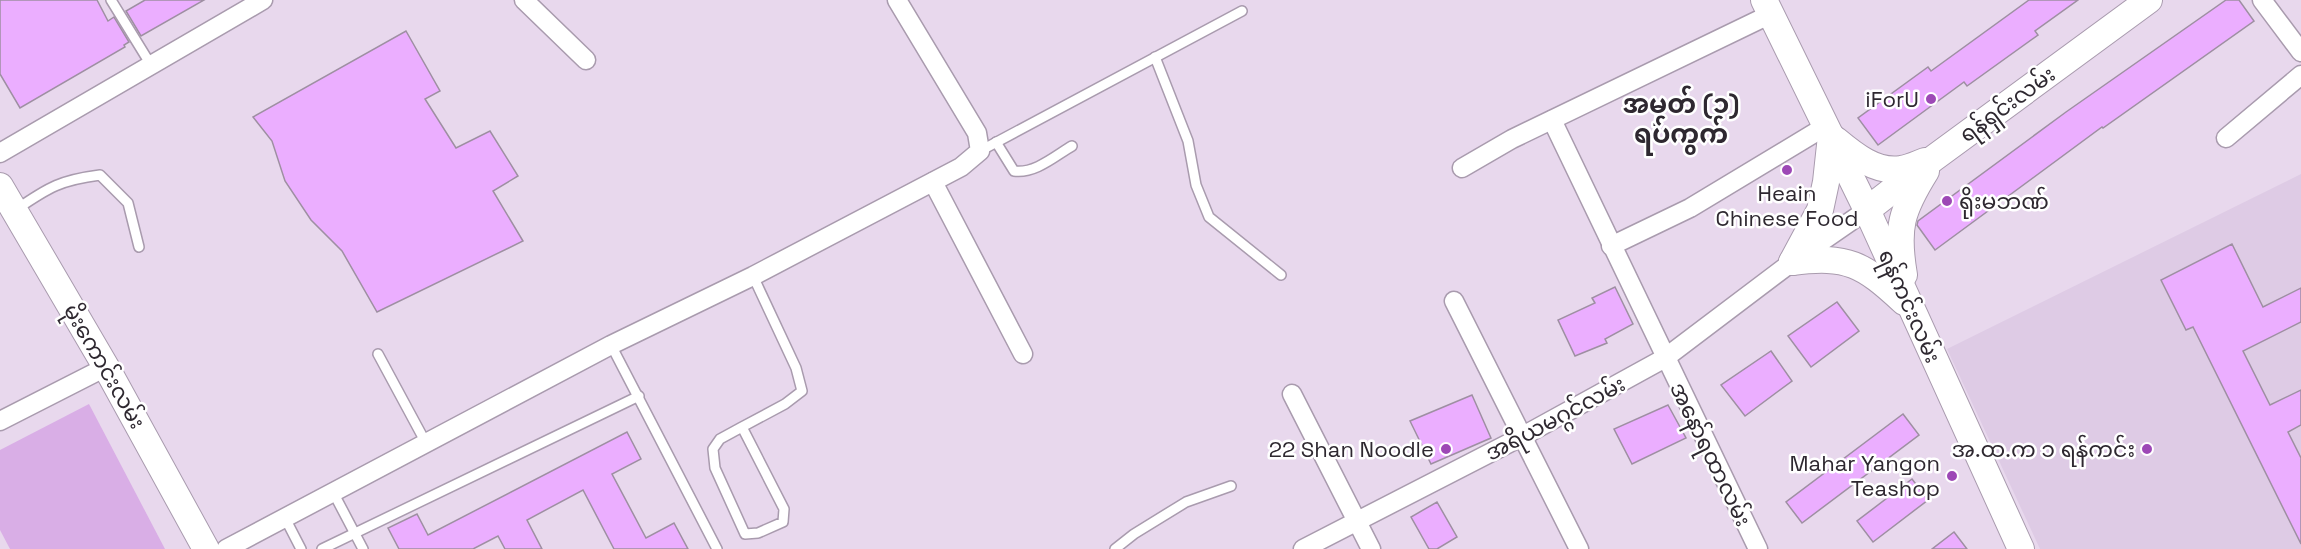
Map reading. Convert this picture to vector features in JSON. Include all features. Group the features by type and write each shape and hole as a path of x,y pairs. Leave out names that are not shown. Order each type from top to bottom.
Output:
{"main road":[{"name":"ရန်ရှင်းလမ်း","path":"1867,210 2149,0"},
{"name":"ရန်ကင်းလမ်း","path":"1767,7 1867,210 2021,549"},
{"path":"1829,131 1863,160 1880,168 1900,169 1934,158"},
{"path":"1792,262 1820,210 1826,182 1829,131"},
{"path":"1910,309 1900,245 1902,217 1913,191 1934,158"},
{"name":"မိုးကောင်းလမ်း","path":"5,199 106,366 206,549"},
{"path":"1792,262 1830,259 1849,262 1887,287 1910,309"}],"street":[{"path":"0,153 263,0"},
{"path":"524,0 586,60"},
{"path":"226,549 611,345 753,276 961,167 980,151 976,133 897,0"},
{"path":"2262,0 2301,52"},
{"path":"1462,168 1767,7"},
{"path":"2226,138 2301,75"},
{"name":"အနော်ရထာလမ်း","path":"1552,120 1758,549"},
{"path":"1611,246 1690,208 1829,131"},
{"path":"933,182 1023,354"},
{"name":"အရိယမဂ္ဂင်လမ်း","path":"1303,549 1665,358 1792,262 1867,210"},
{"path":"1454,301 1579,549"},
{"path":"0,421 106,366"},
{"path":"1292,394 1371,549"}],"lane":[{"path":"111,0 151,65"},
{"path":"980,151 1242,11"},
{"path":"1155,57 1188,141 1196,185 1209,217 1281,276"},
{"path":"996,142 1014,171 1021,172 1036,168 1072,146"},
{"path":"5,199 75,178 100,175 128,203 139,247"},
{"path":"742,427 784,509 783,522 758,533 746,534 715,468 713,449 720,439 742,427 785,404 802,391 796,368 753,276"},
{"path":"611,345 717,549"},
{"path":"378,354 426,443"},
{"path":"322,549 639,396"},
{"path":"1115,549 1134,534 1186,502 1231,486"},
{"path":"333,492 363,549"},
{"path":"285,518 302,549"}],"shaded area":[{"name":"အ.ထ.က ၁ ရန်ကင်း","path":"2301,174 2301,549 2040,549 1947,349"},
{"path":"89,404 165,549 10,549 0,530 0,450"}],"building":[{"path":"0,0 97,0 108,21 114,17 129,42 124,45 125,47 20,108 0,74"},
{"path":"145,0 204,0 141,36 126,11"},
{"path":"2029,0 2078,0 2035,31 2038,35 1967,86 1964,82 1878,145 1858,118 1928,67 1931,71"},
{"path":"2226,0 2239,0 2254,21 2102,127 1935,250 1917,225 1918,221 2066,112"},
{"path":"406,31 440,91 425,99 456,148 490,131 518,176 493,191 523,241 377,312 342,251 311,220 285,181 272,141 253,117"},
{"path":"2232,244 2263,307 2301,288 2301,322 2243,351 2270,405 2301,390 2301,425 2288,432 2301,458 2301,544 2193,327 2186,330 2161,280"},
{"path":"1615,287 1633,324 1605,339 1607,343 1575,356 1558,320 1595,303 1592,298"},
{"path":"1837,302 1859,331 1811,367 1788,336"},
{"path":"1771,351 1792,381 1745,416 1721,385"},
{"path":"1472,395 1491,438 1431,464 1410,421"},
{"path":"1668,405 1686,438 1632,464 1614,429"},
{"path":"1903,414 1919,435 1802,523 1786,502"},
{"path":"627,432 641,459 612,474 646,538 674,523 688,549 614,549 583,490 527,520 542,549 505,549 498,536 473,549 399,549 388,528 417,514 428,535"},
{"path":"1912,479 1928,500 1873,542 1857,521"},
{"path":"1437,502 1457,537 1437,549 1429,549 1411,517"},
{"path":"1954,532 1967,549 1932,549"}],"place":[{"name":"iForU","path":"1931,99"},
{"name":"Heain Chinese Food","path":"1787,170"},
{"name":"ရိုးမဘဏ်","path":"1947,201"},
{"name":"22 Shan Noodle","path":"1446,449"},
{"name":"အ.ထ.က ၁ ရန်ကင်း","path":"2147,449"},
{"name":"Mahar Yangon Teashop","path":"1952,476"}],"district":[{"name":"အမှတ် (၁) ရပ်ကွက်","path":"1681,119"}]}
